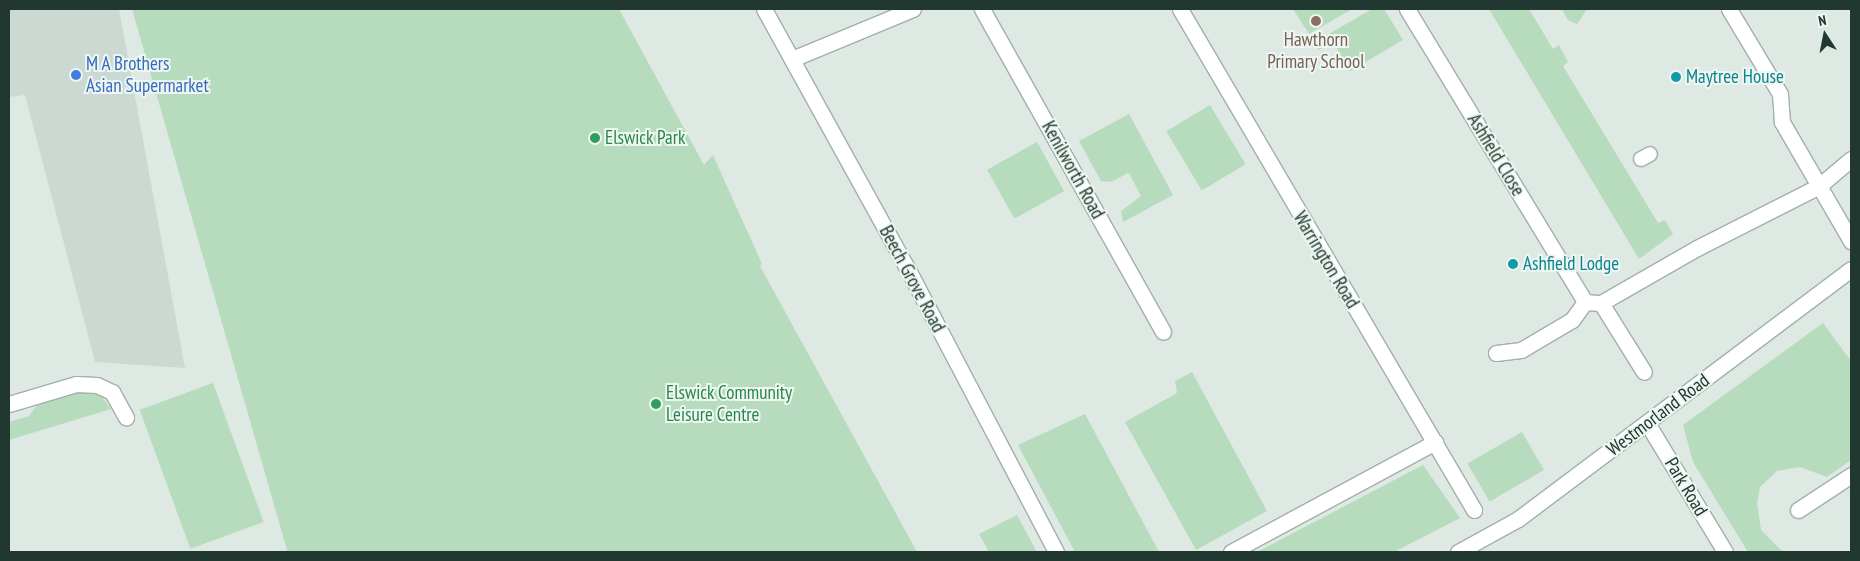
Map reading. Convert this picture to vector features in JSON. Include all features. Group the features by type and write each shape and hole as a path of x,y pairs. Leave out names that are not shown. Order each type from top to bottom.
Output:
{"street":[{"name":"Beech Grove Road","path":"764,9 906,266 1056,552"},
{"path":"792,59 913,9"},
{"name":"Kenilworth Road","path":"982,9 1163,332"},
{"name":"Warrington Road","path":"1180,9 1474,510"},
{"name":"Ashfield Close","path":"1407,9 1593,302 1644,372"},
{"path":"1729,9 1780,94 1782,122 1851,241"},
{"path":"1496,353 1521,350 1572,320 1593,302 1819,186 1851,158"},
{"name":"Westmorland Road","path":"1458,552 1518,519 1851,269"},
{"path":"9,404 76,384 97,385 112,392 126,416"},
{"name":"Park Road","path":"1647,422 1725,552"},
{"path":"1231,552 1435,442"},
{"path":"1798,510 1851,475"}],"shaded area":[{"path":"9,9 119,9 185,368 95,362 25,95 9,97"}],"green space":[{"name":"Elswick Park","path":"132,9 619,9 704,165 713,155 762,264 760,266 917,552 284,552 287,550"},
{"name":"Hawthorn Primary School","path":"1293,9 1352,9 1309,34"},
{"path":"1372,9 1384,9 1403,40 1350,71 1333,42 1319,50 1315,42"},
{"path":"1489,9 1529,9 1553,49 1559,45 1568,62 1563,66 1658,223 1665,220 1673,234 1639,259"},
{"path":"1562,9 1587,9 1577,24 1568,20"},
{"path":"1210,105 1246,164 1202,190 1166,131"},
{"path":"1129,114 1173,195 1123,222 1121,211 1141,196 1130,175 1128,173 1111,182 1101,181 1079,141"},
{"path":"1037,142 1064,191 1014,219 987,170"},
{"path":"1823,323 1851,361 1851,460 1827,477 1800,467 1777,471 1760,487 1757,503 1761,530 1783,552 1748,552 1693,462 1683,425"},
{"path":"1192,372 1267,511 1196,550 1125,422 1177,393 1175,381"},
{"path":"213,383 264,522 190,549 140,410"},
{"path":"77,388 100,394 111,409 9,440 9,422 29,416 40,401"},
{"path":"1085,414 1159,552 1075,552 1018,445"},
{"path":"1522,432 1544,470 1489,502 1467,464"},
{"path":"1423,465 1460,518 1394,552 1257,552"},
{"path":"1017,515 1037,552 989,552 979,534"}],"place":[{"name":"Hawthorn Primary School","path":"1316,21"},
{"name":"M A Brothers Asian Supermarket","path":"76,75"},
{"name":"Maytree House","path":"1676,77"},
{"name":"Elswick Park","path":"595,138"},
{"name":"Ashfield Lodge","path":"1513,264"},
{"name":"Elswick Community Leisure Centre","path":"656,404"}]}
